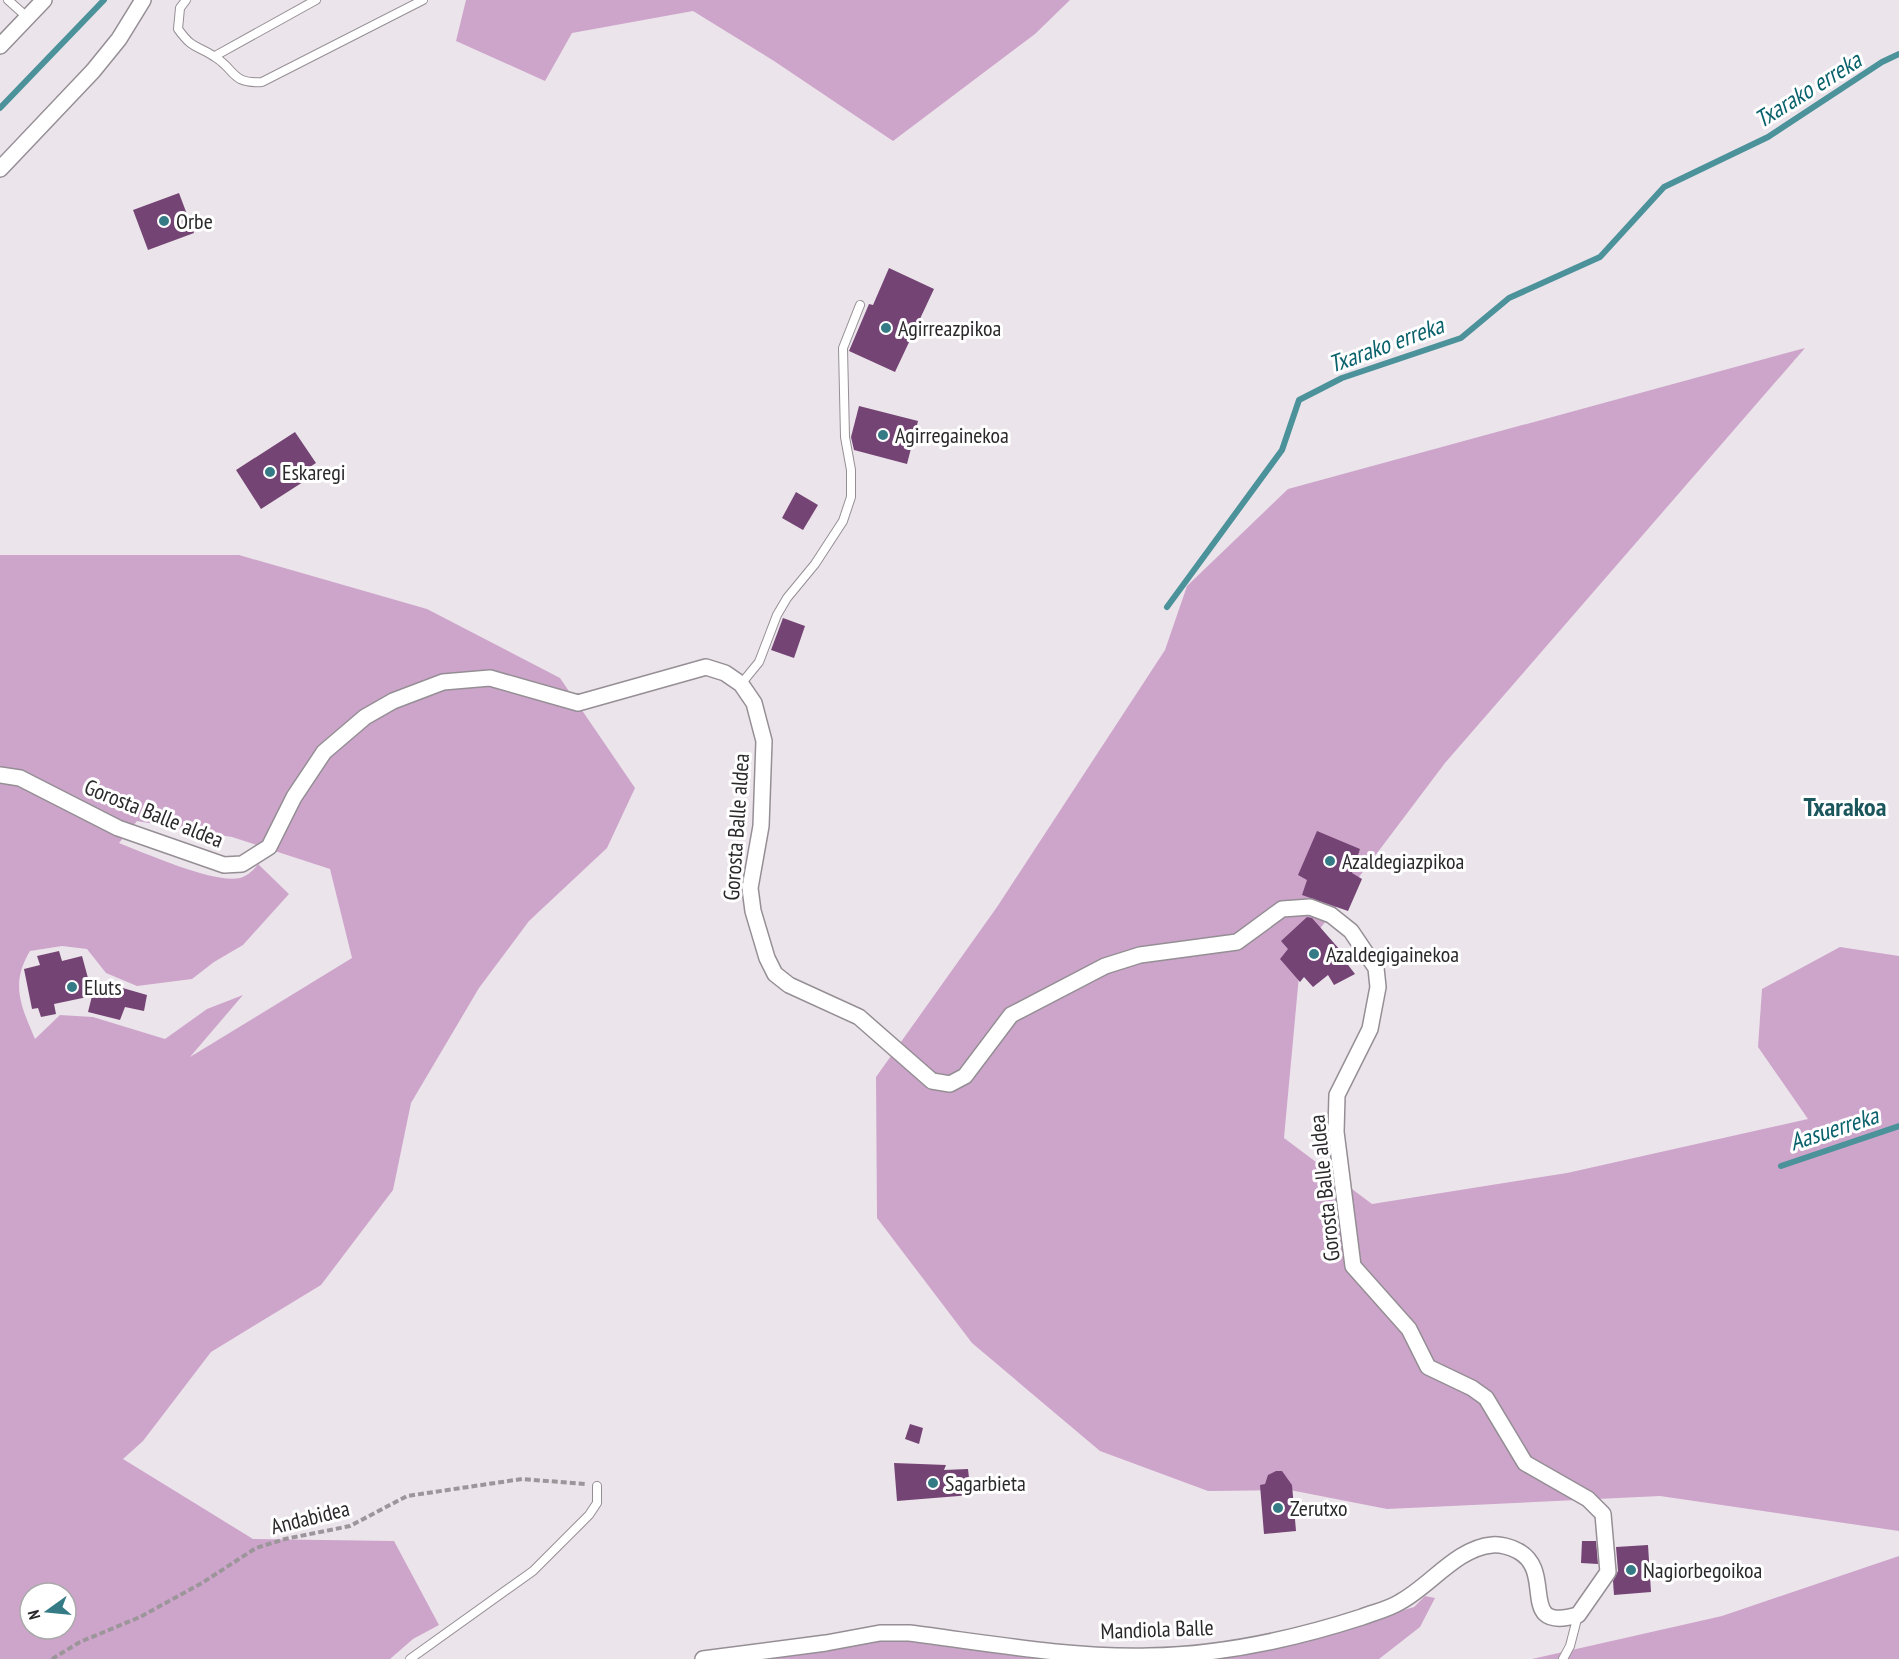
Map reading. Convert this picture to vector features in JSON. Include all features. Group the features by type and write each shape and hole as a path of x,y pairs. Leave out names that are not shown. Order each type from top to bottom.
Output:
{"street":[{"path":"0,46 44,0"},
{"path":"0,169 93,71 119,39 143,0"},
{"name":"Gorosta Balle aldea","path":"0,775 20,778 118,828 224,866 242,864 269,847 294,797 324,752 365,717 393,700 443,682 490,678 578,703 706,667 725,673 741,684 754,703 764,741 761,826 750,888 753,911 767,958 775,974 789,985 859,1017 932,1081 950,1084 964,1076 1011,1015 1105,966 1140,955 1237,942 1282,909 1310,907 1331,915 1351,931 1376,968 1378,987 1370,1029 1337,1095 1336,1132 1353,1266 1409,1329 1428,1367 1472,1388 1486,1398 1525,1463 1588,1498 1603,1514 1608,1572 1578,1615"},
{"name":"Mandiola Balle","path":"703,1659 890,1633 909,1633 1088,1653 1146,1656 1215,1651 1317,1630 1400,1603 1460,1558 1492,1545 1511,1547 1527,1556 1534,1568 1540,1608 1544,1615 1559,1620 1578,1615"}],"lane":[{"path":"8,0 27,17"},
{"path":"186,0 180,8 178,29 190,45 215,56 234,77 246,83 262,82 423,0"},
{"path":"215,56 316,0"},
{"path":"741,684 759,662 777,615 787,598 815,564 843,521 851,497 851,470 845,437 843,348 860,305"},
{"path":"410,1659 533,1571 589,1515 597,1503 597,1486"},
{"path":"1563,1659 1570,1646 1578,1615"}],"path":[{"name":"Andabidea","path":"52,1659 80,1642 140,1617 202,1583 256,1548 285,1539 350,1526 407,1496 522,1479 597,1486"}],"shaded area":[{"path":"466,0 1070,0 1035,34 893,141 774,61 693,11 572,33 545,81 456,41"},
{"path":"1805,348 1445,763 1301,954 1284,1138 1372,1204 1567,1173 1808,1119 1758,1047 1762,989 1840,947 1899,956 1899,1531 1660,1496 1387,1509 1290,1490 1208,1491 1100,1451 972,1343 877,1218 876,1077 997,907 1165,650 1187,586 1288,489"},
{"path":"0,555 239,555 427,609 560,678 635,788 607,848 529,921 479,988 411,1103 393,1190 321,1285 211,1352 143,1441 123,1459 253,1539 394,1541 439,1625 413,1639 390,1659 0,1659","holes":["137,821 232,837 330,869 352,958 190,1057 243,995 207,1009 165,1039 93,1017 60,1015 35,1039 22,1005 19,985 20,974 30,951 62,946 87,949 106,973 137,986 192,979 214,962 243,945 289,894 258,864 245,876 228,879 180,867 119,843"]},
{"path":"1899,1556 1899,1659 1532,1659 1722,1616"},
{"path":"1425,1596 1435,1598 1420,1627 1379,1659 1218,1659 1279,1647 1414,1607"},
{"path":"881,1638 1041,1659 752,1659"}],"building":[{"name":"Orbe","path":"179,193 194,233 148,250 133,210"},
{"name":"Agirreazpikoa","path":"889,268 934,289 895,372 849,351 869,304 873,305"},
{"name":"Agirregainekoa","path":"859,406 918,421 907,464 854,450 851,437"},
{"name":"Eskaregi","path":"295,432 316,463 299,474 303,482 261,509 236,470"},
{"path":"796,492 818,505 803,530 782,518"},
{"path":"783,618 805,626 794,658 771,650"},
{"name":"Azaldegiazpikoa","path":"1317,831 1360,849 1352,873 1362,879 1348,911 1302,895 1307,880 1298,875"},
{"name":"Azaldegigainekoa","path":"1307,917 1312,918 1348,959 1345,961 1355,974 1334,985 1328,975 1313,987 1304,977 1300,982 1280,959 1288,949 1281,941"},
{"name":"Eluts","path":"59,951 62,961 82,956 88,978 147,995 144,1011 125,1007 120,1020 88,1012 92,996 54,1004 56,1014 41,1017 38,1008 32,1009 24,969 40,965 37,956"},
{"path":"910,1424 923,1428 919,1444 905,1439"},
{"name":"Sagarbieta","path":"894,1463 946,1465 944,1470 968,1469 971,1495 897,1501"},
{"name":"Zerutxo","path":"1282,1471 1292,1485 1296,1531 1264,1534 1260,1485 1265,1484 1268,1475"},
{"path":"1582,1541 1596,1541 1598,1564 1581,1563"},
{"name":"Nagiorbegoikoa","path":"1648,1545 1651,1592 1614,1595 1613,1581 1618,1571 1616,1547"}],"waterway":[{"path":"0,108 104,0"},
{"name":"Txarako erreka","path":"1167,607 1282,450 1299,400 1342,378 1461,338 1509,298 1600,257 1664,187 1768,137 1882,62 1899,54"},
{"name":"Aasuerreka","path":"1781,1166 1899,1126"}],"place":[{"name":"Orbe","path":"164,221"},
{"name":"Agirreazpikoa","path":"886,328"},
{"name":"Agirregainekoa","path":"883,435"},
{"name":"Eskaregi","path":"270,472"},
{"name":"Azaldegiazpikoa","path":"1330,861"},
{"name":"Azaldegigainekoa","path":"1314,954"},
{"name":"Eluts","path":"72,987"},
{"name":"Sagarbieta","path":"933,1483"},
{"name":"Zerutxo","path":"1278,1508"},
{"name":"Nagiorbegoikoa","path":"1631,1570"}],"district":[{"name":"Txarakoa","path":"1845,807"}]}
